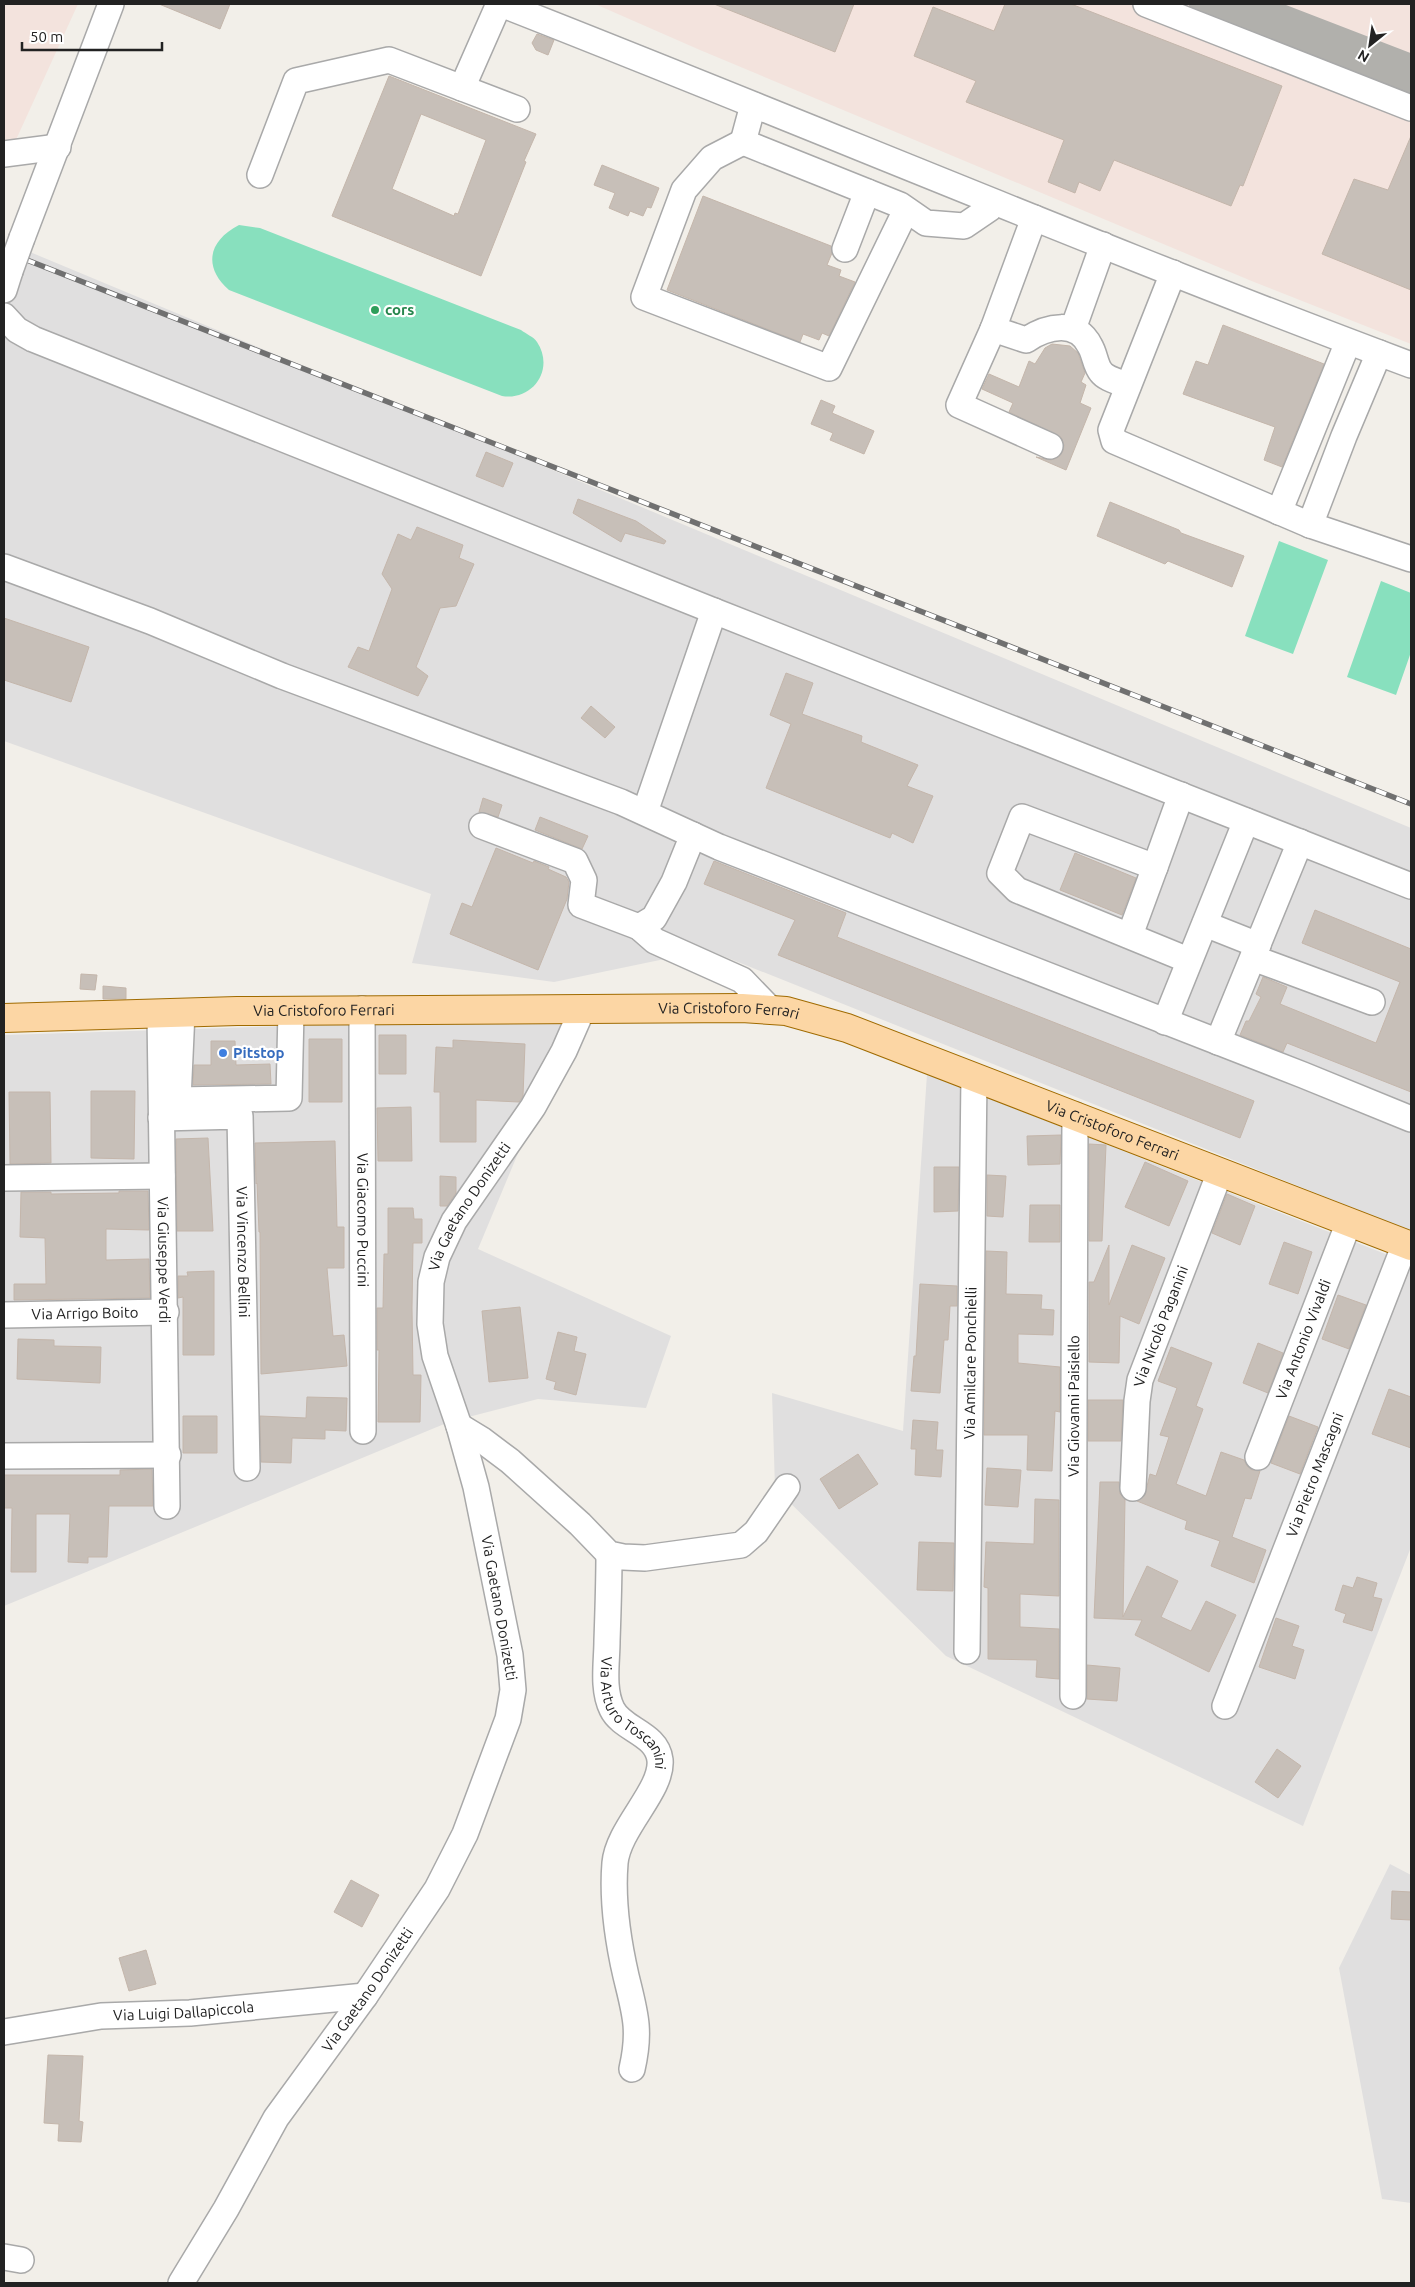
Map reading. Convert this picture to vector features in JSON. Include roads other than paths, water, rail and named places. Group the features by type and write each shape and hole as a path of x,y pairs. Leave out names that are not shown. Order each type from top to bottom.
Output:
{"main road":[{"name":"Via Cristoforo Ferrari","path":"4,1018 362,1009 770,1009 804,1015 835,1024 1408,1245"}],"street":[{"path":"7,281 111,4"},
{"path":"462,88 500,4 993,202 1411,365"},
{"path":"1146,4 1411,108"},
{"path":"260,175 296,81 390,60 517,109"},
{"path":"753,105 743,142 712,158 684,190 644,296 829,368 906,210"},
{"path":"743,142 867,192 906,210 926,223 964,226 989,210 993,202"},
{"path":"4,154 58,147"},
{"path":"845,249 867,192"},
{"path":"1034,218 993,329 959,406 1050,446"},
{"path":"1073,329 1103,245"},
{"path":"1173,273 1111,430 1114,441 1310,525 1411,560"},
{"path":"4,316 17,330 33,339 714,611 1411,886"},
{"path":"993,329 1026,340 1045,330 1061,327 1073,329 1087,340 1099,371 1128,386"},
{"path":"1280,512 1348,342"},
{"path":"1310,525 1344,436 1379,353"},
{"path":"4,566 150,621 282,676 621,802 719,848 1218,1042 1411,1120"},
{"path":"644,812 714,611"},
{"path":"1130,935 1181,795"},
{"path":"1155,867 1022,817 1000,873 1017,890 1188,960"},
{"path":"1165,1022 1188,960 1246,821"},
{"path":"482,826 576,861 584,880 581,905 640,927 655,940 742,980 770,1009"},
{"path":"640,927 654,918 674,882 693,835"},
{"path":"1218,1042 1300,842"},
{"path":"1204,924 1255,952 1372,1002"},
{"name":"Via Giacomo Puccini","path":"362,1009 363,1432"},
{"name":"Via Gaetano Donizetti","path":"181,2283 226,2209 276,2118 300,2081 365,1996 429,1903 453,1859 506,1728 512,1704 513,1682 510,1654 476,1487 459,1426 437,1366 432,1338 431,1282 437,1257 454,1221 464,1204 515,1135 540,1096 564,1051 582,1010"},
{"path":"171,1013 178,1100 289,1098 291,1011"},
{"name":"Via Giuseppe Verdi","path":"167,1506 166,1312 161,1118 171,1013"},
{"name":"Via Amilcare Ponchielli","path":"967,1651 974,1077"},
{"name":"Via Giovanni Paisiello","path":"1073,1696 1075,1115"},
{"name":"Via Vincenzo Bellini","path":"161,1118 240,1116 247,1468"},
{"name":"Via Nicolò Paganini","path":"1134,1488 1137,1401 1140,1380 1220,1172"},
{"path":"4,1178 162,1176"},
{"name":"Via Antonio Vivaldi","path":"1258,1457 1349,1222"},
{"name":"Via Pietro Mascagni","path":"1225,1706 1408,1245"},
{"name":"Via Arrigo Boito","path":"4,1315 166,1312"},
{"path":"459,1426 510,1461 580,1524 609,1554 638,1559 741,1545 756,1532 787,1487"},
{"path":"4,1456 168,1455"},
{"name":"Via Arturo Toscanini","path":"609,1554 606,1672 610,1703 617,1717 651,1743 658,1754 660,1763 654,1784 620,1842 615,1861 618,1928 638,2028 637,2046 632,2069"},
{"name":"Via Luigi Dallapiccola","path":"4,2032 101,2016 190,2012 365,1996"}],"railway":[{"path":"4,251 1411,804"}],"place":[{"name":"cors","path":"375,310"},
{"name":"Pitstop","path":"223,1053"}]}
